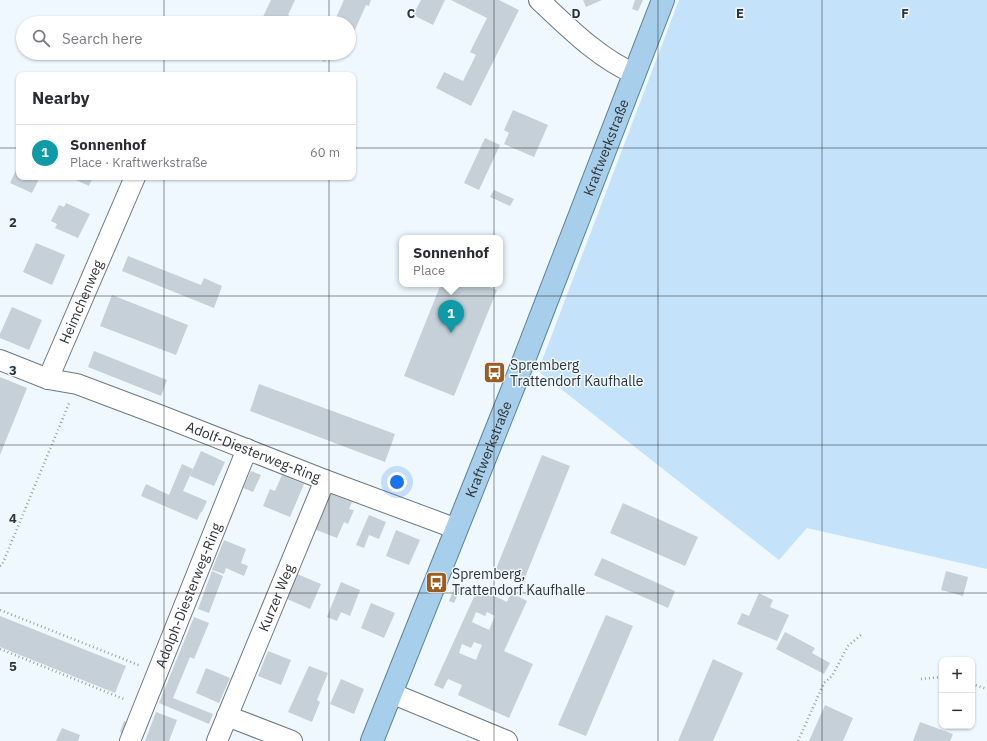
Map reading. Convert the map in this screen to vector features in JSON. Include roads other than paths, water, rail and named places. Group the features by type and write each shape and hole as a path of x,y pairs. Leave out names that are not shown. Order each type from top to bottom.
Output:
{"main road":[{"name":"Kraftwerkstraße","path":"372,741 515,383 663,0"}],"street":[{"path":"539,0 573,33 624,70 635,74"},
{"name":"Heimchenweg","path":"48,378 134,180"},
{"path":"0,360 48,378"},
{"name":"Adolf-Diesterweg-Ring","path":"48,378 77,384 325,480 457,529"},
{"name":"Adolph-Diesterweg-Ring","path":"130,741 247,449"},
{"name":"Kurzer Weg","path":"217,741 325,480"},
{"path":"391,693 507,741"},
{"path":"227,716 292,741"}],"place":[{"name":"Sonnenhof","path":"451,333"},
{"name":"Spremberg Trattendorf Kaufhalle","path":"495,373"},
{"name":"Spremberg, Trattendorf Kaufhalle","path":"436,582"}]}
